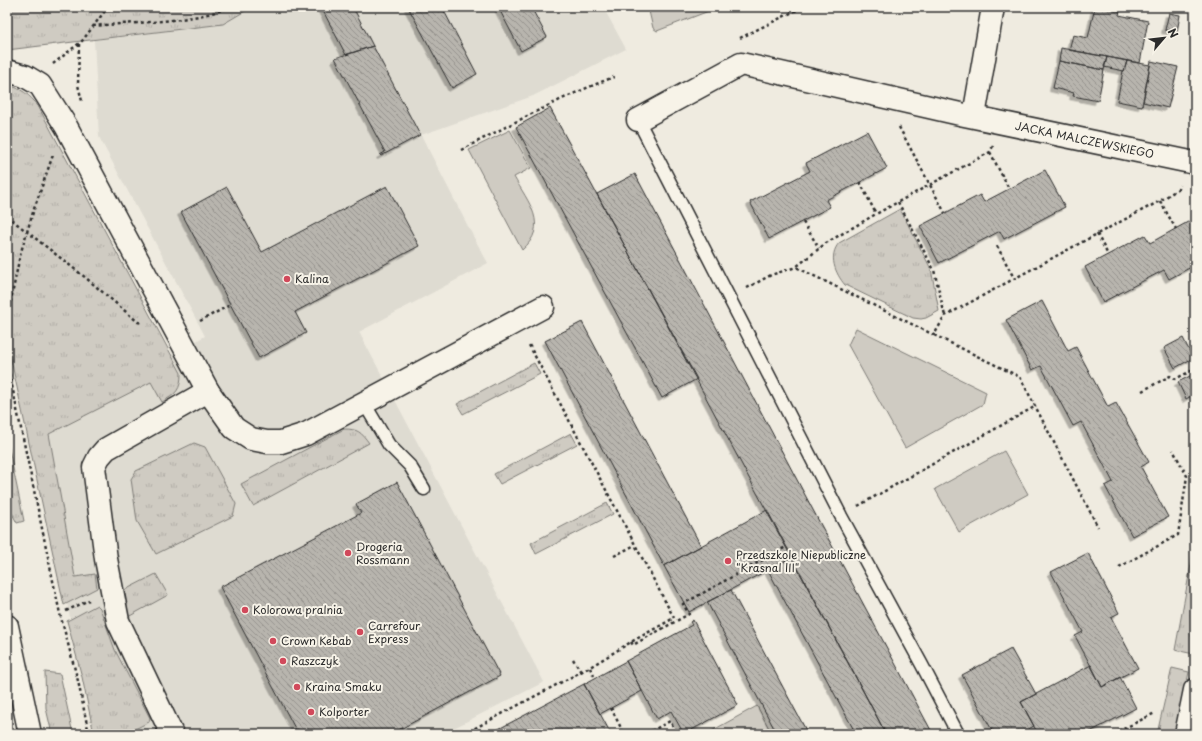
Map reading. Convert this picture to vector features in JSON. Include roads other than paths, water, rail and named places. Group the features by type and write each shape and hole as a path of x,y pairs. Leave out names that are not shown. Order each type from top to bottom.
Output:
{"street":[{"path":"974,116 993,7"},
{"name":"JACKA MALCZEWSKIEGO","path":"638,120 741,64 908,102 1195,163"},
{"path":"7,71 25,76 40,85 66,126 175,332 208,391 234,428 250,439 267,442 281,442 306,434 543,306"},
{"path":"172,734 118,621 106,559 94,467 99,457 106,449 208,391"},
{"path":"7,626 30,734"},
{"path":"1186,734 1195,690"}],"lane":[{"path":"638,120 841,516 958,734"},
{"path":"364,403 389,445 410,466 424,489"}],"place":[{"name":"Kalina","path":"287,279"},
{"name":"Drogeria Rossmann","path":"348,553"},
{"name":"Przedszkole Niepubliczne \"Krasnal III\"","path":"728,561"},
{"name":"Kolorowa pralnia","path":"245,610"},
{"name":"Carrefour Express","path":"360,632"},
{"name":"Crown Kebab","path":"273,641"},
{"name":"Raszczyk","path":"283,661"},
{"name":"Kraina Smaku","path":"297,687"},
{"name":"Kolporter","path":"311,712"}]}
